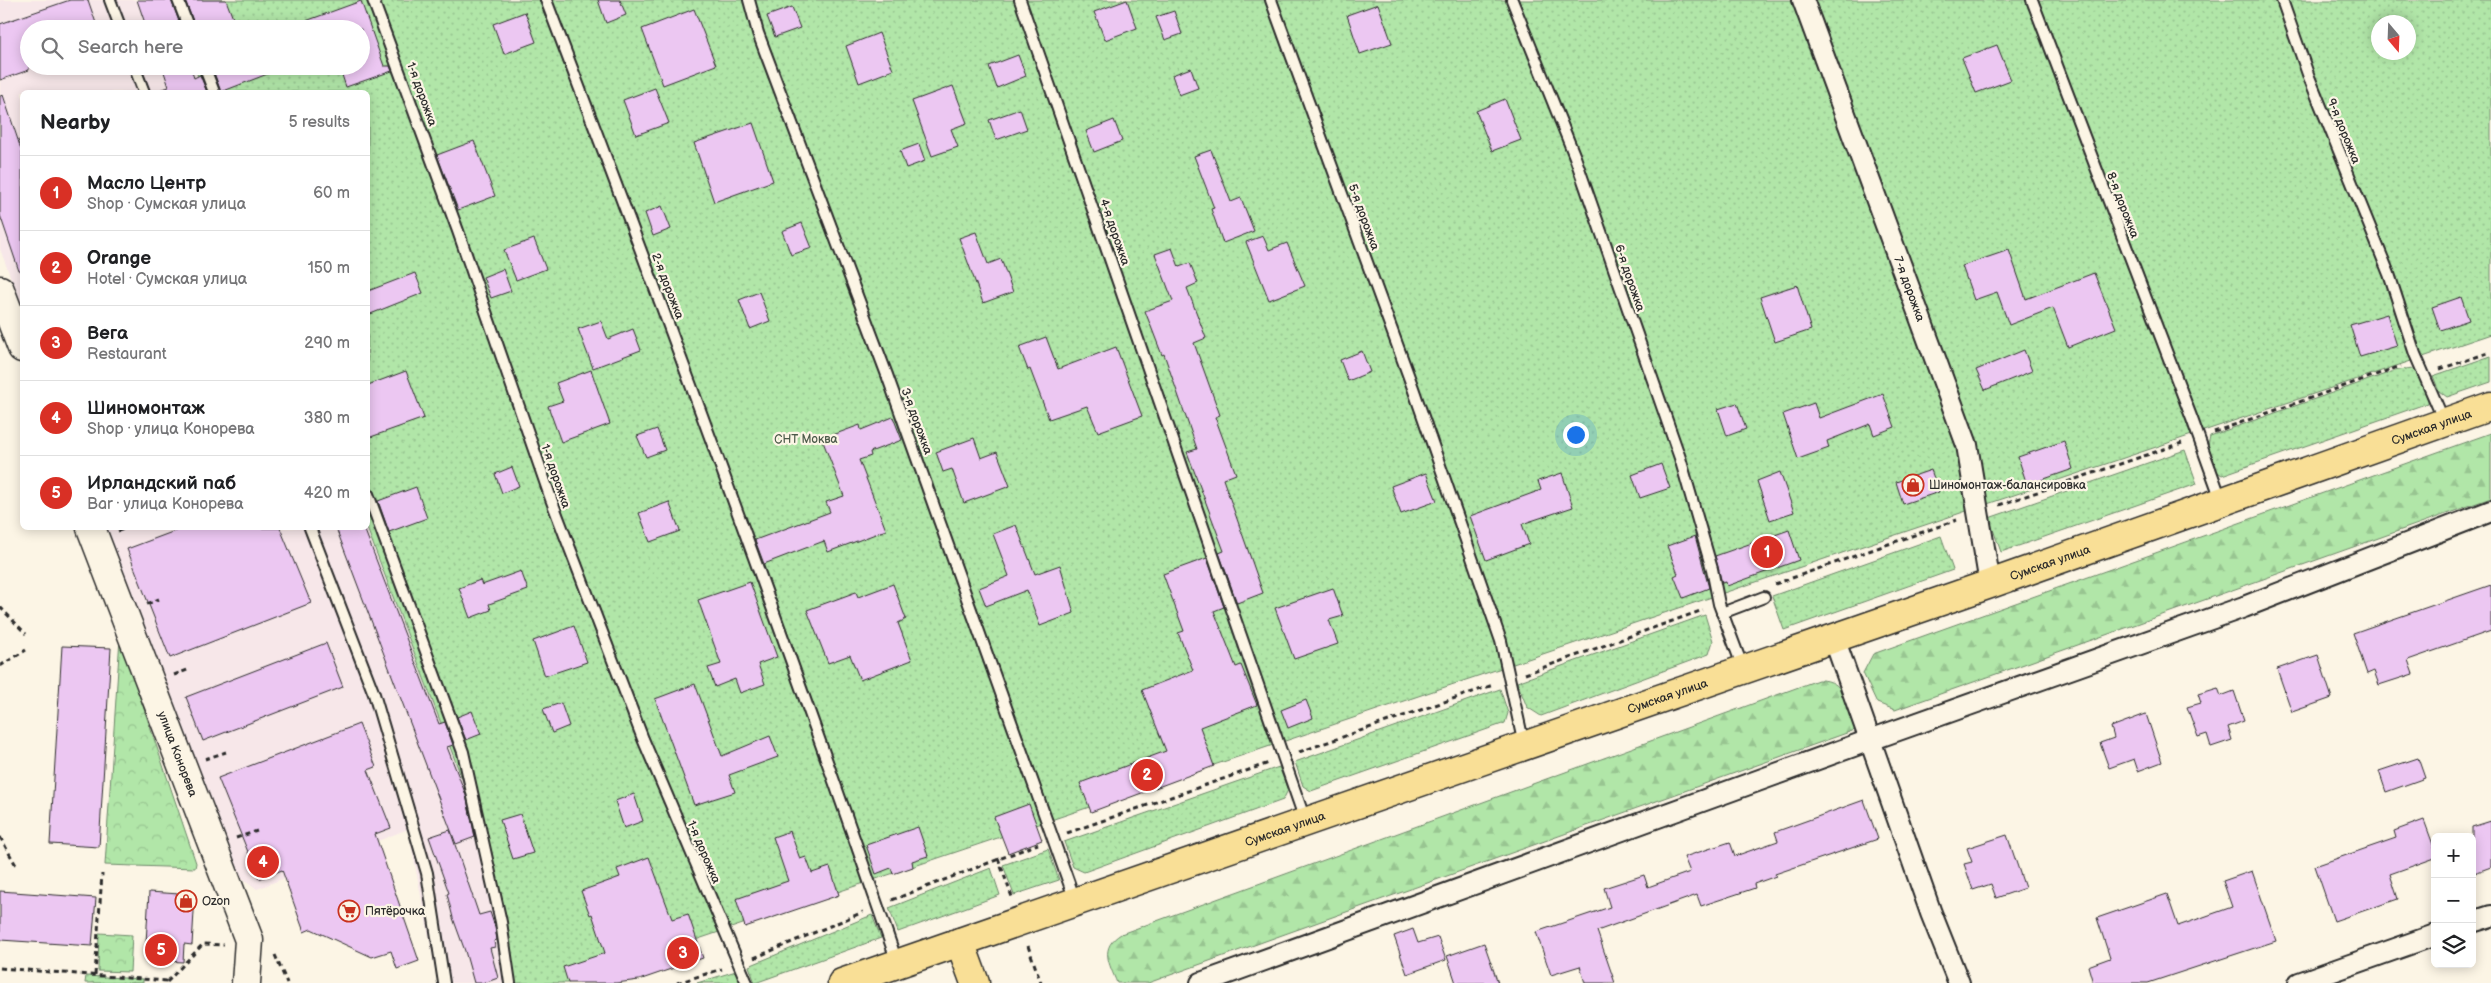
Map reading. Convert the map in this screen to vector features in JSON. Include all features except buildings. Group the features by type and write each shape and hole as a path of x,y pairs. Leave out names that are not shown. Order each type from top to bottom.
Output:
{"main road":[{"name":"Сумская улица","path":"851,981 896,971 960,942 1075,901 1990,584 2491,406"},
{"path":"960,942 975,983"}],"street":[{"name":"7-я дорожка","path":"1803,0 1967,445 1990,584"},
{"path":"0,290 20,343"},
{"path":"1201,983 1870,740 2244,607 2491,512"},
{"name":"улица Конорева","path":"93,530 249,940 246,983"},
{"path":"1834,638 1959,983"},
{"path":"2476,921 2491,916"},
{"path":"2299,983 2431,937"}],"lane":[{"path":"110,0 117,20"},
{"path":"178,0 186,20"},
{"name":"1-я дорожка","path":"373,0 458,231 564,535 651,757 694,861 736,952 747,983"},
{"name":"2-я дорожка","path":"546,0 664,310 764,581 878,906 896,971"},
{"name":"3-я дорожка","path":"749,0 758,33 887,375 1075,901"},
{"name":"4-я дорожка","path":"1020,0 1306,821"},
{"name":"5-я дорожка","path":"1271,0 1432,443 1501,641 1524,746"},
{"name":"6-я дорожка","path":"1512,0 1575,157 1680,458 1712,568 1720,609 1743,669"},
{"name":"8-я дорожка","path":"2032,0 2222,502"},
{"name":"9-я дорожка","path":"2282,0 2309,77 2386,269 2415,354 2426,374 2445,423"},
{"path":"137,75 143,90"},
{"path":"207,75 213,90"},
{"path":"370,499 462,752 501,922 510,983"},
{"path":"311,530 374,694 427,873 444,983"},
{"path":"1720,609 1764,597"}],"path":[{"path":"1774,584 2414,361 2426,374 2491,352"},
{"path":"0,606 26,634"},
{"path":"771,952 878,906 1052,839 1510,679 1720,609"},
{"path":"0,666 26,650"},
{"path":"203,760 226,752"},
{"path":"234,839 257,831"},
{"path":"0,838 17,867"},
{"path":"94,975 102,874"},
{"path":"0,968 167,982 203,944 231,945"}],"shaded area":[{"path":"0,0 169,0 177,20 20,20 20,75 197,75 203,90 20,90 20,303 0,249"},
{"path":"107,530 368,530 472,805 498,926 507,983 438,983 408,829 257,889 237,874"}],"green space":[{"name":"СНТ Моква","path":"169,0 2491,0 2491,334 568,983 507,983 498,926 472,805 368,530 370,530 370,90 203,90 197,75 370,75 370,20 177,20"},
{"path":"2491,356 2491,382 2447,397 2439,391 2433,376"},
{"path":"2412,368 2425,384 2428,393 2428,403 2222,475 2213,469 2207,450 2210,436 2394,371"},
{"path":"2491,433 2491,498 1895,710 1877,703 1863,673 1873,654"},
{"path":"2185,450 2197,484 2001,552 1989,518"},
{"path":"1941,536 1953,570 1784,630 1772,596"},
{"path":"1705,615 1713,641 1709,654 1541,716 1527,707 1517,682"},
{"path":"120,638 196,863 195,868 105,865"},
{"path":"1818,680 1828,681 1841,689 1848,704 1855,730 1148,983 1117,983 1109,962 1108,950 1114,939 1121,934"},
{"path":"1500,689 1508,713 1505,723 1311,791 1303,786 1295,762"},
{"path":"1279,767 1288,790 1283,800 1084,872 1073,867 1064,842"},
{"path":"1048,849 1059,880 1014,895 1003,865"},
{"path":"991,868 1000,895 898,932 889,908"},
{"path":"872,915 881,938 755,983 749,966"},
{"path":"99,933 132,935 130,972 98,971"},
{"path":"736,971 742,983 697,983"},
{"path":"86,976 143,979 143,983 85,983"}],"place":[{"name":"Шиномонтаж-балансировка","path":"1913,485"},
{"name":"Масло Центр","path":"1767,552"},
{"name":"Orange","path":"1147,775"},
{"name":"Шиномонтаж","path":"263,862"},
{"name":"Ozon","path":"186,901"},
{"name":"Пятёрочка","path":"349,911"},
{"name":"Ирландский паб","path":"161,950"},
{"name":"Вега","path":"683,953"}]}
